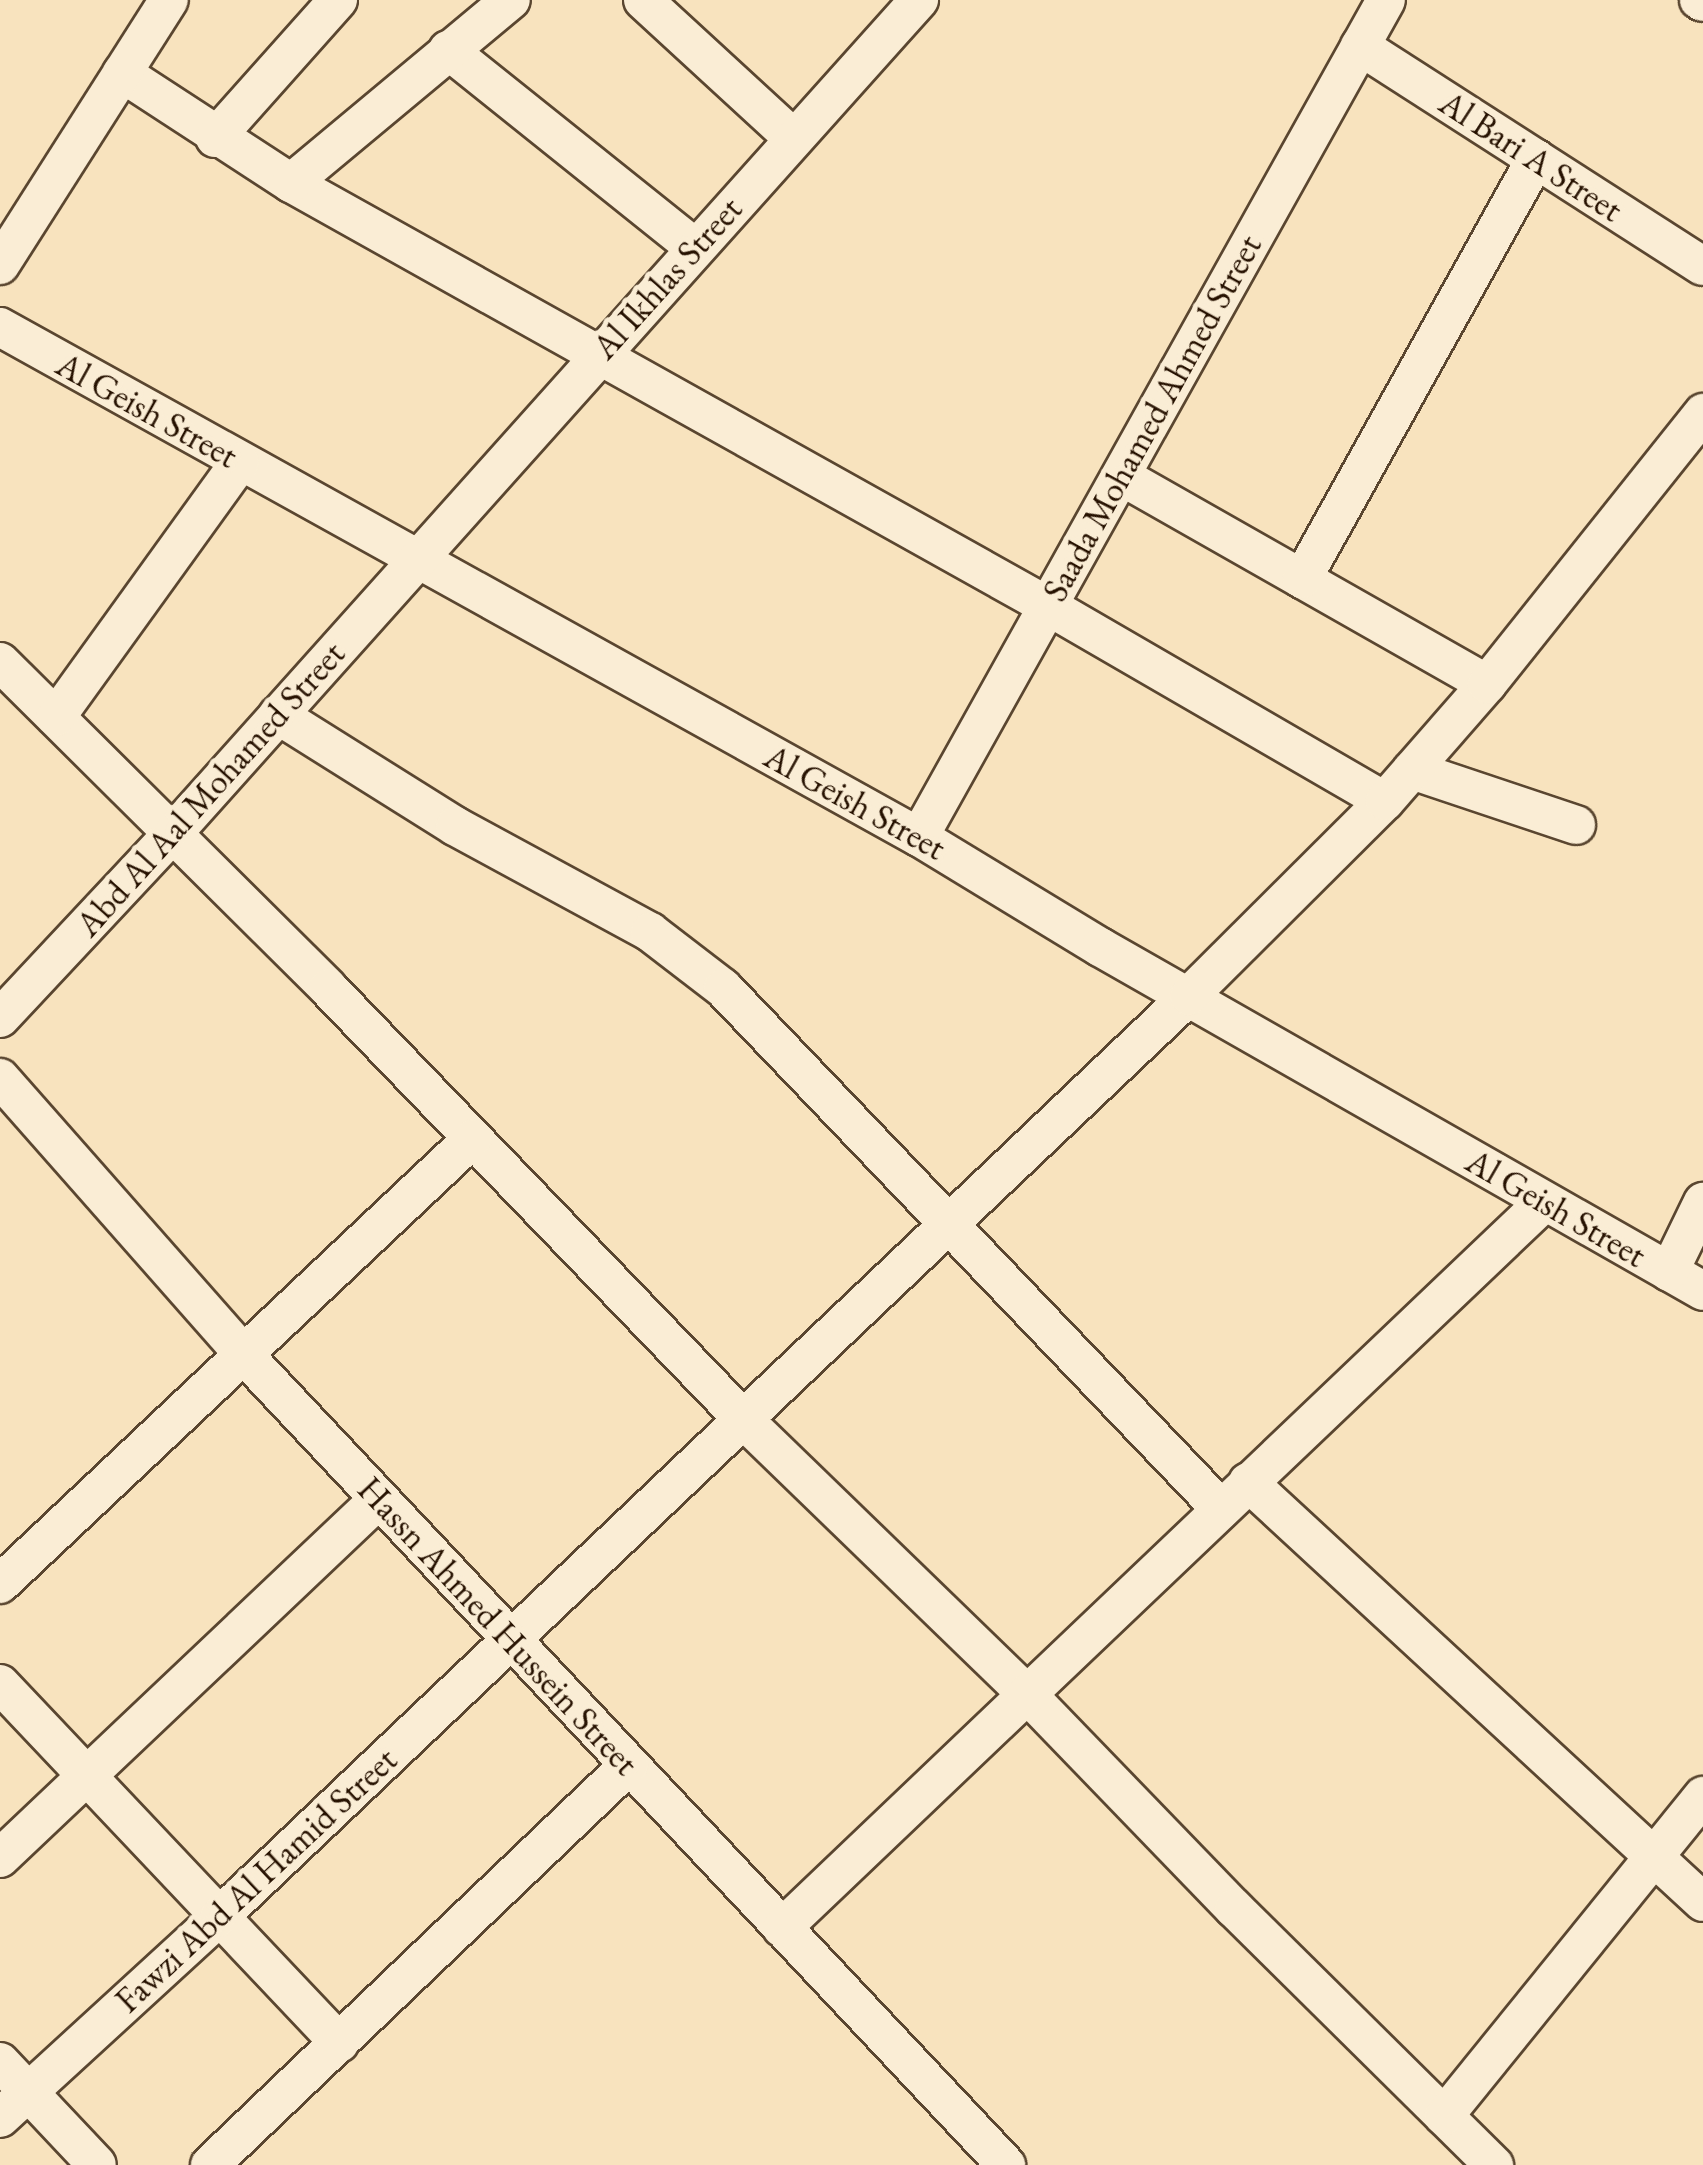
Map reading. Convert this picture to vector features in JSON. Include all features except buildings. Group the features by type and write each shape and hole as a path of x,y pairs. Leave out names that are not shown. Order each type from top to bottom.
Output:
{"street":[{"path":"0,265 169,0"},
{"path":"215,138 338,0"},
{"path":"291,183 512,0"},
{"path":"643,0 794,139"},
{"name":"Al Ikhlas Street","path":"417,559 919,0"},
{"name":"Saada Mohamed Ahmed Street","path":"919,837 1386,0"},
{"name":"Al Bari A Street","path":"1360,46 1703,266"},
{"path":"448,50 695,248"},
{"path":"122,73 215,138 291,183 1048,606 1385,801"},
{"path":"1302,579 1536,159"},
{"name":"Al Geish Street","path":"0,327 919,837 1703,1292"},
{"name":"Fawzi Abd Al Hamid Street","path":"0,2118 219,1917 1189,996 1385,801 1487,684 1703,412"},
{"path":"56,718 240,462"},
{"path":"1120,476 1487,684"},
{"name":"Abd Al Aal Mohamed Street","path":"0,1018 174,832 417,559"},
{"path":"0,662 174,832 743,1419 1027,1694 1494,2165"},
{"path":"278,715 470,834 650,932 723,988 1221,1509"},
{"path":"1412,770 1576,824"},
{"name":"Hassn Ahmed Hussein Street","path":"0,1078 244,1356 1006,2165"},
{"path":"0,1584 472,1139"},
{"path":"782,1928 1544,1202"},
{"path":"1669,1272 1703,1202"},
{"path":"1248,1482 1703,1902"},
{"path":"0,1858 379,1499"},
{"path":"0,1684 339,2043"},
{"path":"210,2165 630,1765"},
{"path":"1444,2116 1703,1796"},
{"path":"0,2062 97,2165"}]}
